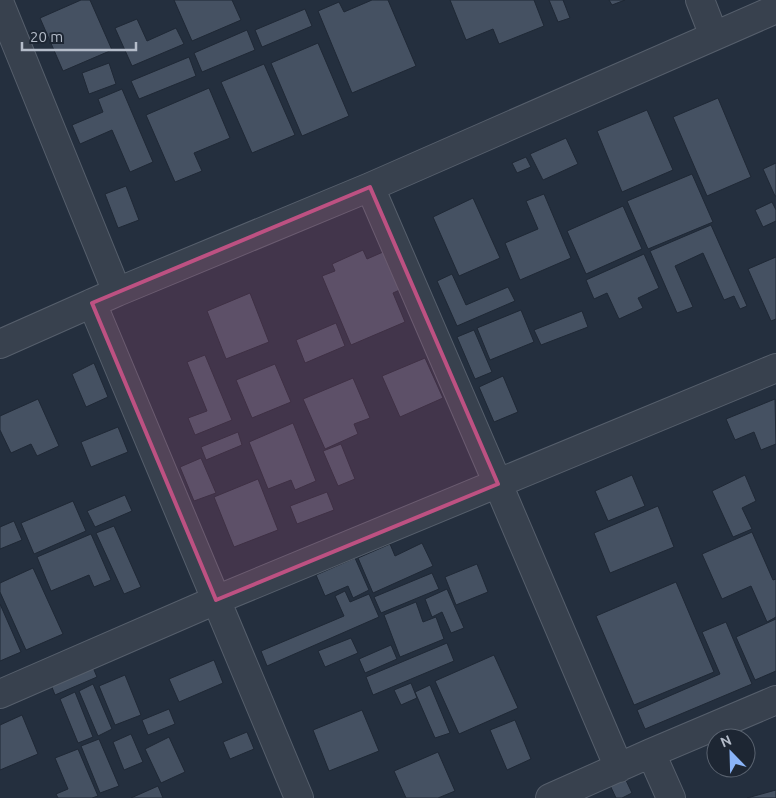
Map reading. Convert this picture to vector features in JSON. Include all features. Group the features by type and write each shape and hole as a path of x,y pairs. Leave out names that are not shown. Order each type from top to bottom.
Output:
{"street":[{"path":"700,0 714,36"},
{"path":"0,4 116,292"},
{"path":"0,344 116,292 370,187 776,9"},
{"path":"370,187 619,768"},
{"path":"92,303 299,798"},
{"path":"0,694 216,600 776,368"},
{"path":"550,798 651,752 776,700"},
{"path":"651,752 671,798"}],"highlighted area":[{"path":"370,187 498,484 216,600 92,303"}],"building":[{"path":"81,0 90,0 112,50 63,71 40,18"},
{"path":"174,0 232,0 241,20 192,41"},
{"path":"372,0 388,0 416,66 352,93 318,11 339,2 344,12"},
{"path":"450,0 534,0 544,26 499,44 493,29 466,40"},
{"path":"549,0 563,0 570,18 558,22"},
{"path":"609,0 625,0 612,5"},
{"path":"305,9 312,26 262,47 255,30"},
{"path":"137,19 147,41 176,28 184,44 132,66 115,28"},
{"path":"247,30 255,50 202,72 194,53"},
{"path":"318,43 349,116 302,136 271,63"},
{"path":"189,57 196,76 139,99 131,81"},
{"path":"109,63 116,84 89,94 82,73"},
{"path":"264,64 295,135 252,153 221,82"},
{"path":"209,88 230,138 194,153 202,171 175,182 146,115"},
{"path":"122,89 153,162 130,172 112,130 80,144 72,125 103,112 98,99"},
{"path":"718,98 751,177 707,196 673,117"},
{"path":"647,110 673,170 622,192 597,131"},
{"path":"566,138 578,164 543,180 530,154"},
{"path":"526,157 531,167 517,173 512,163"},
{"path":"776,163 776,196 775,196 763,169"},
{"path":"692,174 713,222 648,249 627,201"},
{"path":"126,186 139,220 118,228 105,194"},
{"path":"544,194 571,258 520,280 505,243 538,229 526,201"},
{"path":"473,198 500,258 459,276 433,217"},
{"path":"772,202 776,210 776,221 763,227 755,210"},
{"path":"623,206 642,249 586,274 567,231"},
{"path":"711,225 747,306 740,309 734,296 724,300 703,253 675,266 693,307 677,313 650,251"},
{"path":"385,245 404,288 393,293 405,322 351,345 322,276 335,271 332,264 363,250 367,259 383,252 380,247"},
{"path":"644,254 659,288 638,298 643,308 619,319 607,293 594,299 586,280"},
{"path":"776,257 776,319 771,321 748,269"},
{"path":"452,274 466,305 508,287 515,301 457,326 437,281"},
{"path":"250,293 269,342 226,359 207,311"},
{"path":"521,310 534,342 490,360 477,328"},
{"path":"582,311 588,327 541,345 534,330"},
{"path":"336,323 345,346 305,363 296,340"},
{"path":"474,330 492,372 475,379 457,337"},
{"path":"205,355 232,420 195,435 188,418 207,411 187,362"},
{"path":"425,358 443,398 400,417 382,376"},
{"path":"94,363 108,397 86,407 72,374"},
{"path":"275,364 291,402 252,418 236,380"},
{"path":"503,376 518,412 494,422 479,387"},
{"path":"353,378 370,418 354,424 358,434 325,449 303,399"},
{"path":"38,399 59,446 37,456 31,444 11,453 0,430 0,416"},
{"path":"775,399 776,444 761,450 754,432 735,440 726,419"},
{"path":"293,423 316,481 295,490 291,480 268,489 249,442"},
{"path":"118,427 128,452 91,467 81,442"},
{"path":"238,432 242,445 206,460 201,447"},
{"path":"341,444 355,479 338,486 323,451"},
{"path":"201,458 216,493 194,501 180,467"},
{"path":"632,475 645,506 608,521 595,491"},
{"path":"745,475 756,501 742,508 752,529 733,537 712,491"},
{"path":"258,479 278,530 234,547 214,497"},
{"path":"327,492 334,510 297,524 290,506"},
{"path":"125,495 132,511 95,527 87,511"},
{"path":"73,501 86,531 34,554 21,523"},
{"path":"658,506 674,547 610,573 594,533"},
{"path":"14,521 22,540 0,549 0,527"},
{"path":"114,526 141,587 124,594 96,533"},
{"path":"752,532 773,580 776,579 776,617 767,622 751,586 722,599 702,554"},
{"path":"91,534 111,580 94,587 89,575 51,591 37,557"},
{"path":"422,543 433,566 373,593 358,558 390,544 395,556"},
{"path":"355,558 369,590 353,598 348,586 325,596 316,575"},
{"path":"477,564 488,592 456,605 445,577"},
{"path":"33,568 63,634 26,650 0,592 0,583"},
{"path":"432,573 439,589 381,613 374,597"},
{"path":"676,582 714,672 634,705 596,616"},
{"path":"447,589 464,628 451,633 442,612 432,617 425,599"},
{"path":"345,591 350,602 369,594 379,617 267,666 261,651 344,616 335,596"},
{"path":"416,602 423,622 436,617 444,639 400,657 384,615"},
{"path":"0,604 21,652 0,661"},
{"path":"776,619 776,671 755,680 736,637"},
{"path":"726,622 752,684 645,729 637,710 720,674 702,632"},
{"path":"351,638 358,653 325,667 318,651"},
{"path":"447,643 454,661 373,695 366,677"},
{"path":"391,645 397,659 365,673 359,659"},
{"path":"494,655 518,708 459,734 435,681"},
{"path":"214,660 223,683 179,702 169,679"},
{"path":"92,665 97,677 55,695 50,682"},
{"path":"125,675 141,715 115,725 99,686"},
{"path":"411,683 417,698 401,705 394,690"},
{"path":"93,684 112,729 98,736 79,691"},
{"path":"430,685 450,733 435,738 415,692"},
{"path":"75,692 93,737 78,743 60,699"},
{"path":"169,709 175,724 148,735 142,720"},
{"path":"362,710 379,751 329,771 313,730"},
{"path":"22,715 38,754 0,770 0,725"},
{"path":"515,720 531,759 507,770 490,730"},
{"path":"247,732 254,749 230,759 223,742"},
{"path":"131,734 143,762 124,770 113,742"},
{"path":"169,737 185,772 161,783 145,749"},
{"path":"99,739 119,786 100,793 81,746"},
{"path":"78,749 98,796 92,798 58,798 56,794 68,789 55,758"},
{"path":"438,752 455,791 438,798 406,798 394,771"},
{"path":"624,776 632,793 622,798 616,798 609,783"},
{"path":"158,786 163,798 131,798"},
{"path":"776,790 776,798 747,798"}]}
